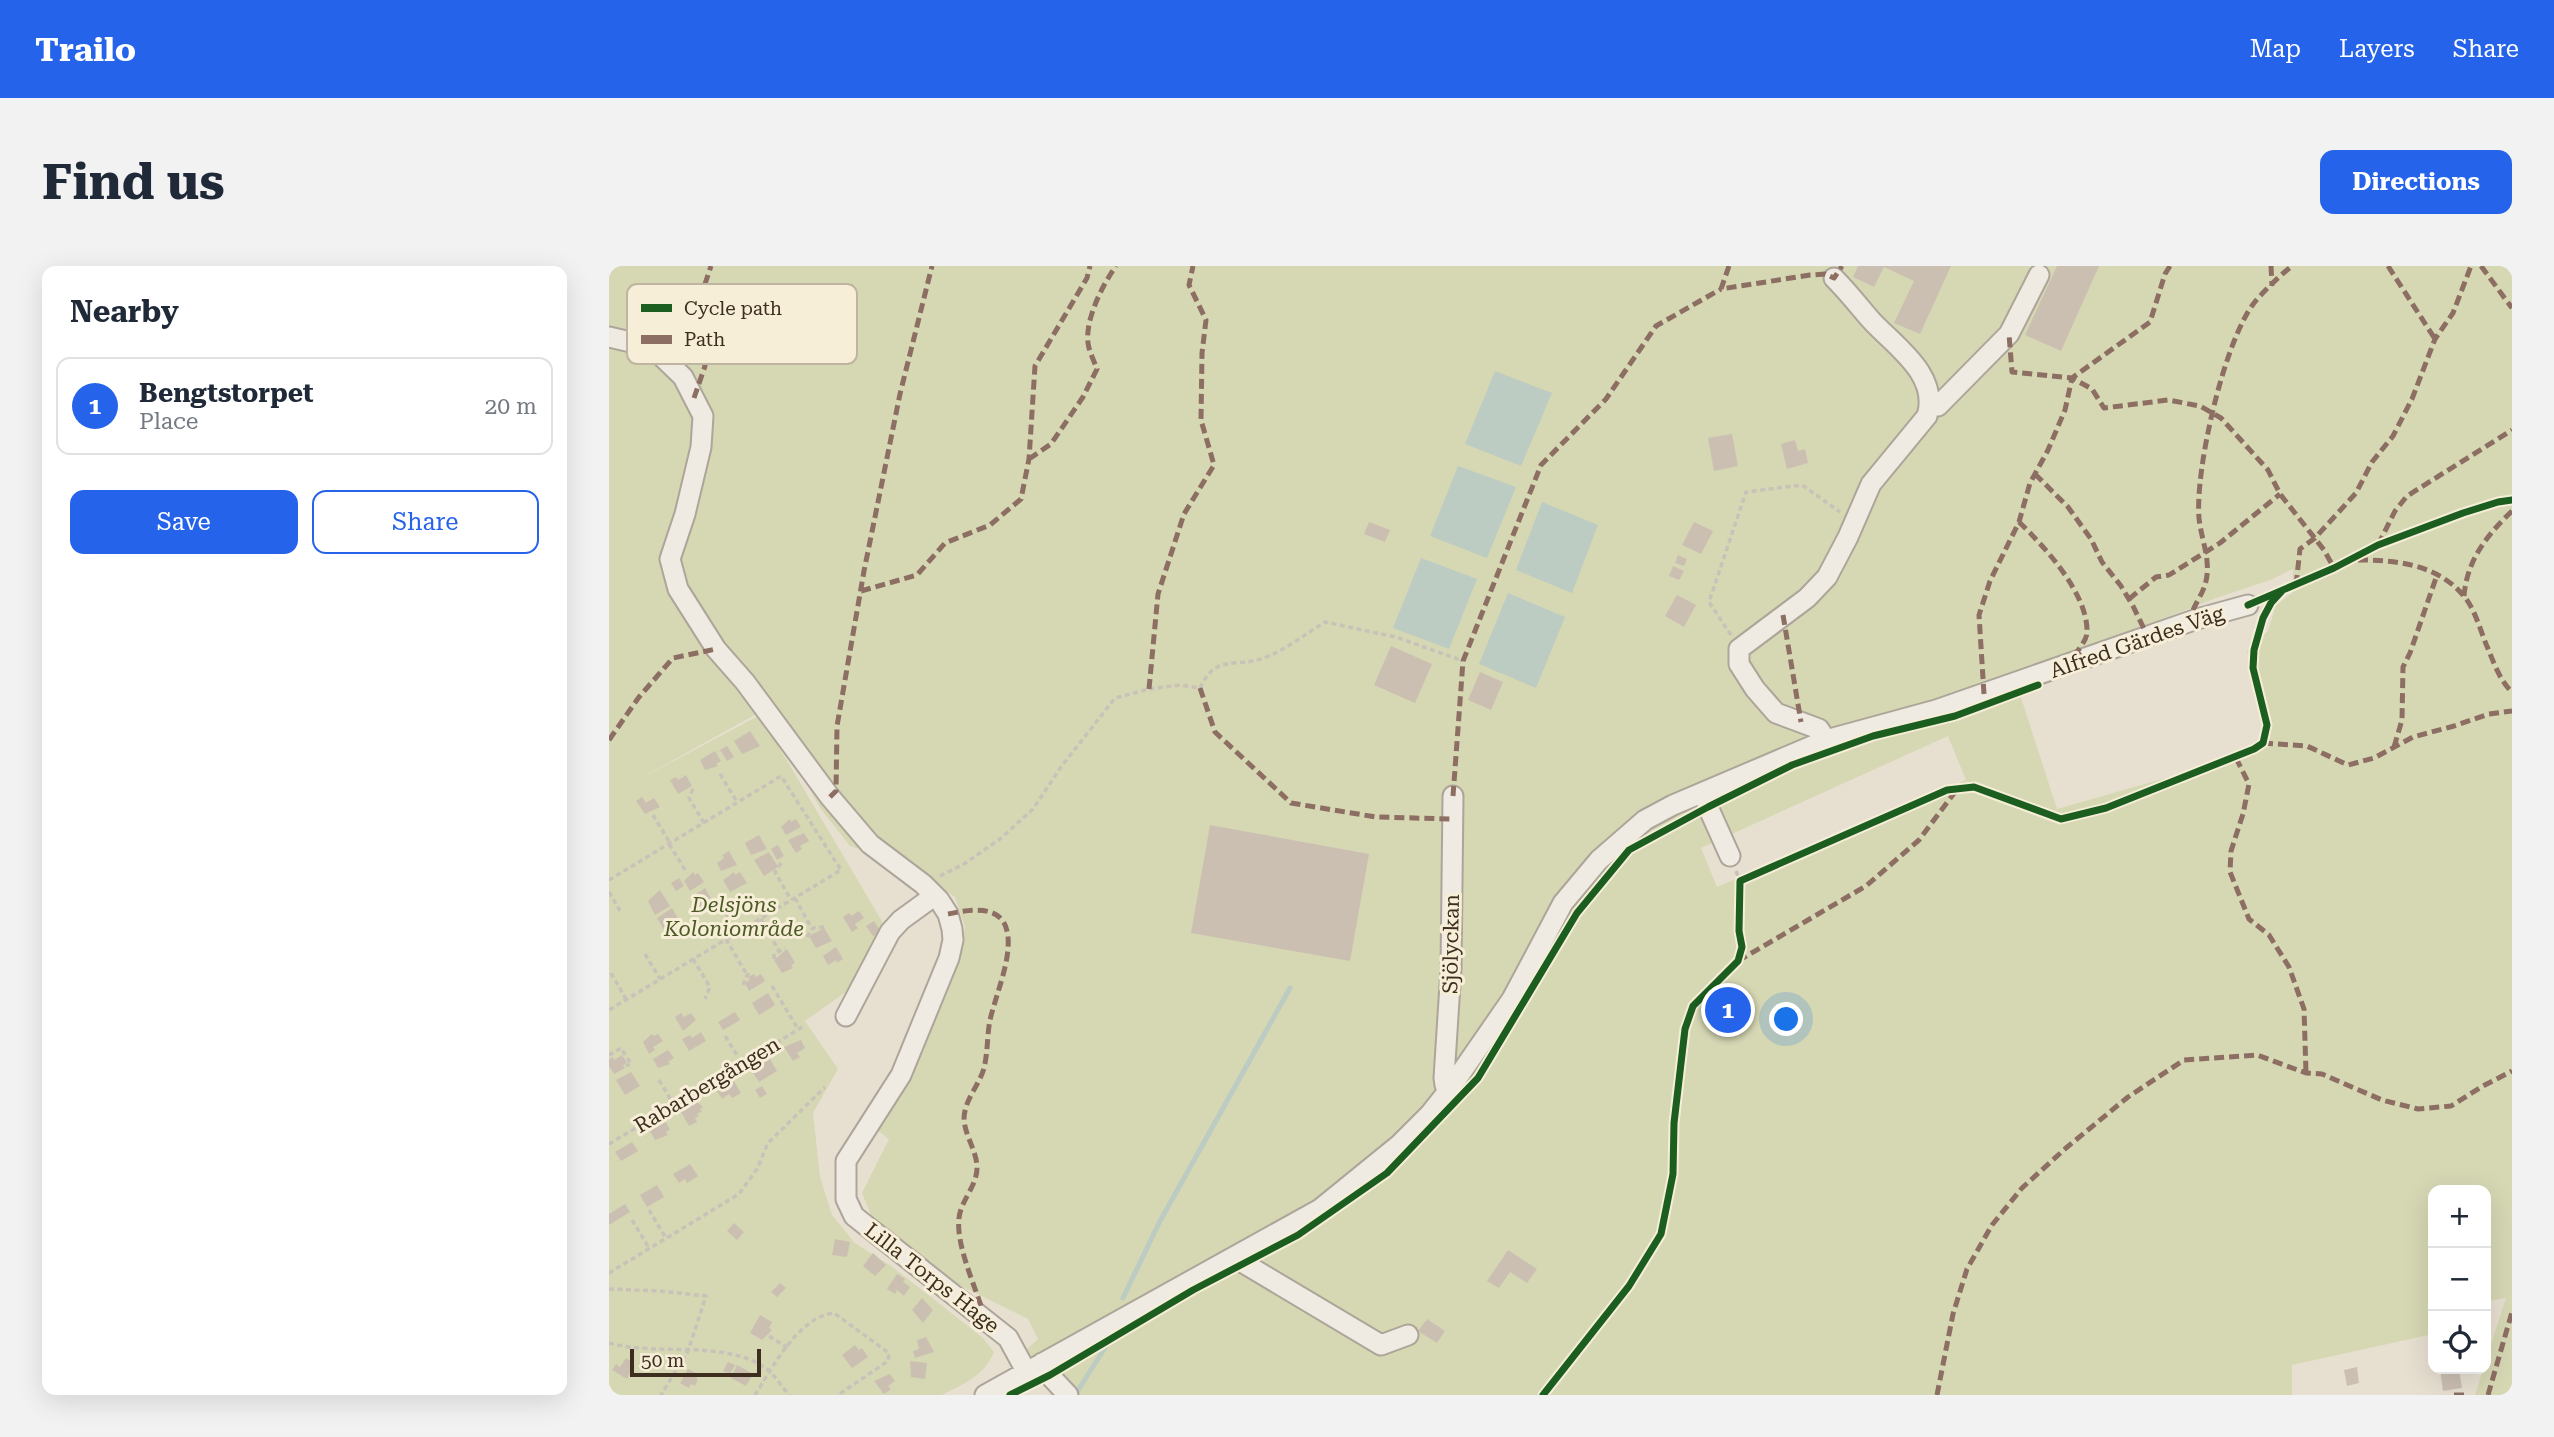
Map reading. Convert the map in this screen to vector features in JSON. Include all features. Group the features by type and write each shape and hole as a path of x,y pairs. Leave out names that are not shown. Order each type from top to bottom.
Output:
{"street":[{"path":"1930,405 1938,405 2009,334 2039,275"},
{"path":"1826,740 1819,729 1776,713 1755,689 1739,664 1739,649 1807,598 1827,577 1871,484 1927,416 1930,405 1922,376 1905,353 1834,278"},
{"name":"Lilla Torps Hage","path":"609,337 627,341"},
{"name":"Lilla Torps Hage","path":"670,364 683,377 703,416 701,447 685,514 670,559 678,589 716,649 745,682 830,797 870,844 928,890 948,914 953,940 949,958 901,1075 846,1161 846,1199 854,1216 1008,1338 1034,1367 1052,1378 1068,1395"},
{"name":"Alfred Gärdes Väg","path":"985,1395 1235,1258 1336,1199 1406,1138 1449,1090 1511,999 1563,903 1599,860 1645,820 1672,805 1826,740 1936,710 2248,605"},
{"path":"1704,793 1730,856"},
{"name":"Sjölyckan","path":"1449,1090 1444,1078 1451,969 1453,796"},
{"path":"845,1016 890,932 928,890"},
{"path":"1235,1258 1381,1345 1408,1335"}],"path":[{"path":"1739,649 1709,601 1746,492 1802,485 1854,522"},
{"path":"928,890 1000,839 1033,809 1061,766 1115,698 1149,689 1180,685 1200,688 1206,674 1225,663 1261,659 1325,622 1396,637 1463,661"},
{"path":"720,774 737,803"},
{"path":"609,880 781,776 841,870 609,1010"},
{"path":"693,789 689,798 704,823"},
{"path":"653,815 687,873"},
{"path":"781,863 775,872 812,929"},
{"path":"609,892 620,911"},
{"path":"761,919 779,951"},
{"path":"807,937 812,929 824,927"},
{"path":"726,939 749,974 743,985"},
{"path":"773,959 775,954 785,947"},
{"path":"645,954 660,979"},
{"path":"693,959 710,987 705,999"},
{"path":"611,973 627,999"},
{"path":"772,986 798,1030"},
{"path":"726,1036 743,1063"},
{"path":"609,1047 611,1054 621,1048 631,1064 626,1066"},
{"path":"659,1080 674,1105"},
{"path":"609,1273 744,1189 768,1143 825,1087"},
{"path":"649,1210 667,1238"},
{"path":"632,1220 649,1249"},
{"path":"609,1289 706,1296 688,1350 661,1395"},
{"path":"755,1395 804,1325 834,1313 889,1353 888,1361 838,1395"},
{"path":"769,1336 788,1348"},
{"path":"609,1343 622,1347 719,1352 747,1360 770,1372 789,1395"}],"green space":[{"name":"Delsjöns Koloniområde","path":"609,266 2512,266 2512,1395 2475,1395 2481,1374 2491,1374 2491,1344 2506,1298 2491,1300 2491,1185 2428,1185 2428,1335 2292,1365 2292,1395 1051,1395 1027,1349 1038,1339 1028,1319 953,1282 900,1245 872,1217 862,1193 889,1139 874,1128 942,1005 959,958 965,927 955,897 911,865 850,846 820,808 793,758 760,712 634,782 760,715 886,928 857,984 805,1021 838,1069 813,1113 820,1177 832,1215 855,1243 891,1266 931,1297 983,1338 994,1352 985,1367 966,1382 942,1395 609,1395","holes":["2293,569 2292,593 2276,605 2268,631 2247,652 2264,726 2264,733 2256,745 2236,758 2057,809 2014,676","1948,736 1966,780 1717,887 1701,848"]}],"shaded area":[{"path":"1495,371 1552,393 1521,466 1465,444"},
{"path":"1458,466 1516,487 1487,558 1430,536"},
{"path":"1542,502 1598,525 1572,593 1516,570"},
{"path":"1421,558 1477,579 1449,649 1393,628"},
{"path":"1508,593 1565,617 1536,688 1479,664"}],"building":[{"path":"1858,266 1951,266 1920,334 1894,323 1914,281 1884,267 1874,287 1853,277"},
{"path":"2057,266 2099,266 2061,351 2025,335"},
{"path":"1732,434 1738,466 1714,471 1708,438"},
{"path":"1795,440 1798,451 1805,449 1808,463 1787,469 1781,444"},
{"path":"1369,522 1390,530 1385,542 1364,534"},
{"path":"1694,522 1713,531 1701,554 1682,545"},
{"path":"1678,555 1687,559 1684,566 1675,563"},
{"path":"1673,566 1684,571 1679,580 1669,576"},
{"path":"1677,595 1696,605 1684,627 1665,616"},
{"path":"1391,646 1432,664 1415,703 1374,685"},
{"path":"1480,672 1503,682 1491,710 1468,700"},
{"path":"750,731 760,746 742,754 734,741"},
{"path":"727,746 734,757 727,761 720,750"},
{"path":"715,751 721,761 716,764 718,766 705,770 700,760"},
{"path":"686,775 692,786 678,794 670,780 676,777 678,780"},
{"path":"642,797 646,803 654,798 660,807 645,814 636,801"},
{"path":"790,819 791,822 796,819 801,827 786,835 781,827"},
{"path":"1210,825 1369,854 1350,961 1191,933"},
{"path":"804,833 809,841 800,846 802,849 796,853 788,840"},
{"path":"759,835 767,849 751,855 745,843"},
{"path":"778,845 784,856 777,860 771,849"},
{"path":"729,851 737,865 721,871 717,863 724,858 722,855"},
{"path":"769,852 778,867 764,876 754,860"},
{"path":"693,872 695,875 698,873 704,882 690,891 684,881"},
{"path":"734,872 735,875 740,872 747,883 730,892 723,880"},
{"path":"679,878 684,886 676,891 671,883"},
{"path":"705,888 712,900 704,904 706,907 699,912 691,898"},
{"path":"660,890 670,906 655,915 648,901"},
{"path":"729,905 735,916 728,920 722,910"},
{"path":"672,908 681,924 665,931 657,918"},
{"path":"859,911 864,918 855,924 858,928 852,932 843,917"},
{"path":"874,921 881,932 873,936 866,926"},
{"path":"824,928 832,941 816,948 809,936"},
{"path":"836,947 843,959 828,965 823,956"},
{"path":"787,949 795,963 791,965 793,968 782,973 774,960"},
{"path":"754,974 756,977 761,974 765,981 749,991 745,983 750,980 748,977"},
{"path":"768,993 775,1005 759,1015 752,1003"},
{"path":"1726,995 1742,1004 1731,1025 1715,1016"},
{"path":"735,1012 740,1020 723,1030 718,1022"},
{"path":"681,1013 684,1017 691,1013 696,1020 683,1031 675,1017"},
{"path":"701,1032 706,1041 689,1051 682,1039 690,1035 692,1038"},
{"path":"652,1034 658,1034 663,1041 653,1047 655,1050 649,1054 643,1042"},
{"path":"801,1040 805,1048 797,1053 800,1057 793,1061 784,1047"},
{"path":"668,1050 674,1058 668,1062 670,1064 658,1068 653,1059"},
{"path":"622,1055 627,1063 623,1065 625,1068 614,1074 609,1066 609,1059 613,1057 614,1060"},
{"path":"770,1059 777,1071 759,1082 751,1070"},
{"path":"631,1072 640,1086 625,1095 616,1080"},
{"path":"734,1081 741,1093 732,1098 729,1094 722,1099 717,1091"},
{"path":"762,1086 767,1094 760,1098 755,1090"},
{"path":"694,1099 703,1107 695,1118 697,1122 689,1126 681,1112 690,1107 688,1103"},
{"path":"666,1122 670,1130 666,1132 668,1135 655,1140 650,1131"},
{"path":"632,1142 638,1151 621,1161 615,1152"},
{"path":"690,1164 698,1176 687,1183 685,1179 679,1183 673,1174"},
{"path":"657,1185 664,1197 647,1207 640,1195"},
{"path":"625,1204 630,1212 609,1225 609,1214"},
{"path":"734,1223 744,1232 737,1240 727,1231"},
{"path":"835,1239 850,1242 847,1257 832,1255"},
{"path":"1508,1250 1537,1269 1527,1283 1510,1272 1499,1288 1487,1281"},
{"path":"873,1253 886,1265 875,1276 863,1266"},
{"path":"897,1274 905,1279 903,1282 910,1287 904,1296 897,1290 895,1294 887,1289"},
{"path":"780,1283 786,1288 777,1297 771,1292"},
{"path":"922,1298 933,1310 923,1323 912,1310"},
{"path":"760,1315 772,1322 769,1328 772,1330 762,1340 750,1333"},
{"path":"1427,1319 1445,1331 1437,1343 1418,1331"},
{"path":"926,1337 934,1352 915,1358 913,1351 919,1349 917,1340"},
{"path":"855,1345 859,1350 862,1348 868,1357 852,1368 842,1355"},
{"path":"626,1358 634,1363 627,1379 612,1370 616,1364 620,1367"},
{"path":"910,1361 927,1363 925,1379 911,1377"},
{"path":"728,1362 735,1365 730,1374 723,1371"},
{"path":"737,1365 753,1374 746,1386 731,1378"},
{"path":"2357,1367 2359,1383 2347,1386 2344,1370"},
{"path":"688,1369 698,1374 695,1386 691,1384 689,1388 680,1383"},
{"path":"890,1374 895,1381 888,1386 891,1389 884,1394 874,1381"},
{"path":"2441,1374 2460,1374 2462,1388 2443,1391"}],"waterway":[{"path":"1123,1298 1159,1223 1290,988"},
{"path":"1077,1392 1106,1346"}],"marked path":[{"path":"705,284 711,266"},
{"path":"830,797 836,791 837,726 864,571 900,394 932,266"},
{"path":"861,591 917,575 945,543 990,525 1021,499 1029,459 1035,366 1087,278 1090,266"},
{"path":"1029,459 1051,444 1083,397 1097,369 1088,343 1089,323 1101,292 1116,266"},
{"path":"1149,689 1158,594 1184,514 1214,465 1201,420 1202,353 1206,320 1189,285 1193,266"},
{"path":"1729,266 1721,289 1810,275 1825,274 1834,278 1842,266"},
{"path":"2170,266 2150,322 2072,378 2092,389 2104,408 2168,400 2200,406 2221,418 2268,470 2280,494 2324,550 2334,568"},
{"path":"2271,266 2272,286"},
{"path":"2193,610 2204,588 2207,573 2207,557 2199,518 2199,496 2207,439 2222,375 2243,321 2254,303 2292,266"},
{"path":"2388,266 2435,339"},
{"path":"2296,585 2300,549 2315,538 2356,493 2372,462 2393,436 2412,399 2435,339 2453,313 2471,266"},
{"path":"2481,266 2512,308"},
{"path":"1453,796 1463,661 1541,465 1606,399 1656,326 1721,289"},
{"path":"1984,694 1979,615 1990,581 2019,522 2030,483 2065,410 2072,378 2012,372 2009,334"},
{"path":"694,398 704,364"},
{"path":"2378,545 2395,511 2407,496 2512,430"},
{"path":"2035,474 2068,507 2091,539 2102,562 2133,606 2148,637"},
{"path":"2129,599 2156,577 2169,575 2220,543 2280,494"},
{"path":"2464,596 2469,571 2480,549 2494,529 2512,511"},
{"path":"2019,522 2041,544 2073,587 2085,617 2087,632 2077,652 2084,660"},
{"path":"2358,560 2415,566 2441,576 2452,585 2470,606 2497,670 2512,692"},
{"path":"2394,747 2402,720 2403,667 2437,575"},
{"path":"1783,615 1801,722"},
{"path":"609,740 639,697 673,658 716,649"},
{"path":"1200,688 1215,732 1291,803 1376,817 1453,819"},
{"path":"2263,743 2307,746 2348,765 2374,758 2413,737 2489,714 2512,711"},
{"path":"2236,758 2249,784 2231,851 2230,872 2249,919 2269,935 2289,967 2304,1009 2306,1073"},
{"path":"1738,961 1866,886 1919,840 1958,788"},
{"path":"948,914 974,910 991,912 1004,922 1008,941 1006,963 990,1020 984,1068 964,1118 977,1168 960,1211 959,1228 966,1262 981,1306 977,1315"},
{"path":"1937,1395 1953,1314 1967,1269 1992,1225 2022,1188 2066,1148 2128,1097 2184,1060 2257,1055 2306,1073 2322,1074 2382,1100 2418,1109 2451,1106 2512,1071"},
{"path":"2488,1395 2512,1312"},
{"path":"2454,1395 2465,1395"}],"cycle path":[{"path":"2248,605 2334,568 2378,545 2463,513 2512,500"},
{"path":"1543,1395 1629,1286 1661,1234 1673,1174 1674,1123 1685,1029 1693,1006 1738,961 1742,947 1739,931 1740,881 1947,790 1974,787 2061,819 2106,808 2254,749 2263,743 2267,725 2253,668 2254,650 2263,618 2271,603 2283,590"},
{"path":"1010,1395 1050,1375 1193,1290 1298,1235 1387,1173 1478,1078 1577,913 1629,850 1792,765 1873,736 1955,716 2038,685"}],"place":[{"name":"Bengtstorpet","path":"1728,1010"}]}
